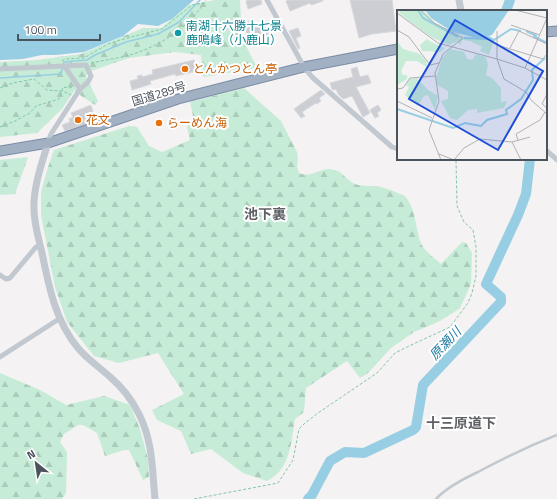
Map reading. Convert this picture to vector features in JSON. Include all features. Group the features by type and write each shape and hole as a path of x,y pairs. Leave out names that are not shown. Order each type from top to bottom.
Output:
{"highway":[{"path":"547,32 557,31"},
{"name":"国道289号","path":"0,151 48,143 178,99 304,68 397,49"}],"main road":[{"path":"460,0 461,10"}],"street":[{"path":"267,0 304,68 312,77 386,142 397,149"},
{"path":"0,69 57,67 86,64 91,76 50,134 36,191 34,203 35,221 54,305 59,319 68,335 78,348 121,387 138,412 145,428 150,443 153,460 155,499"},
{"path":"65,66 80,90"},
{"path":"547,151 557,160"},
{"path":"0,275 6,279 10,278 36,247 40,247"},
{"path":"0,357 59,319"}],"lane":[{"path":"436,499 446,490 500,459 557,435"}],"path":[{"path":"57,67 60,62 65,59 84,58 108,44 162,29 194,4 205,1"},
{"path":"86,64 134,54 155,45 189,22 205,1"},
{"path":"0,88 13,83 34,79 46,90 62,91 76,98"},
{"path":"0,127 30,113 36,106 59,99 63,87 73,87 76,83"},
{"path":"194,499 278,483 293,460 299,429 309,419 377,373 396,353 406,346 450,327 460,315 468,303 472,293 476,276 477,262 473,230 464,222 457,206 456,160"}],"green space":[{"path":"215,0 240,0 242,38 257,68 203,77 201,55 175,52 129,58 88,72 86,77 98,101 95,105 74,91 62,109 37,133 0,137 0,62 36,60 81,54 143,28 161,28 189,5"},
{"path":"244,88 281,121 297,152 297,167 299,173 309,174 330,169 338,171 355,184 388,189 403,195 411,206 420,241 429,254 441,264 462,242 466,243 472,253 471,284 460,308 438,322 414,332 391,348 368,373 360,378 347,361 306,388 304,412 295,419 291,446 285,462 275,476 267,481 243,473 211,449 191,454 181,431 157,420 152,410 184,394 158,353 119,363 94,356 67,322 55,287 41,215 41,192 54,150 129,126 137,127 149,146 162,152 190,140 187,127 193,116 190,102"},
{"path":"28,157 15,194 0,195 0,160"},
{"path":"0,373 40,390 66,405 104,396 130,405 140,429 148,459 149,477 143,480 129,450 124,450 105,456 97,433 83,425 78,425 64,434 60,442 67,452 66,493 62,499 0,499"}],"water":[{"path":"0,0 194,0 172,19 158,26 138,24 123,36 84,52 0,60"}],"building":[{"path":"261,0 262,4 248,9 246,1"},
{"path":"350,0 392,0 396,31 372,34 359,38"},
{"path":"286,1 323,1 311,5 310,3 290,11"},
{"path":"252,21 253,26 265,21 272,35 263,39 261,33 247,37 244,22"},
{"path":"298,28 301,36 296,38 300,48 298,49 289,31"},
{"path":"194,60 197,71 176,76 175,74 150,81 151,84 132,90 130,81 138,79 137,76 142,75 142,77 153,74 152,70"},
{"path":"357,67 360,77 368,75 371,83 356,87 370,113 363,117 352,96 343,99 338,94 336,89 332,89 330,83 353,77 351,69"},
{"path":"321,90 325,94 319,98 321,101 302,112 305,116 301,118 294,109"},
{"path":"91,105 93,112 87,114 89,119 85,120 87,124 65,131 62,125 70,122 69,119 73,117 71,113"},
{"path":"378,105 381,110 377,113 379,116 375,118 370,110"}],"waterway":[{"path":"0,78 61,74 64,62 87,60 126,42 158,34 179,22 200,0"},
{"name":"原瀬川","path":"506,10 510,0"},
{"name":"原瀬川","path":"308,499 312,495 330,461 345,452 364,453 413,430 416,427 423,385 501,302 501,297 486,284 518,215 526,194 530,160"}],"place":[{"name":"南湖十六勝十七景 鹿鳴峰（小鹿山）","path":"178,33"},
{"name":"とんかつとん亭","path":"185,69"},
{"name":"花文","path":"78,120"},
{"name":"らーめん海","path":"159,123"}],"district":[{"name":"池下裏","path":"265,214"},
{"name":"十三原道下","path":"461,423"}]}
